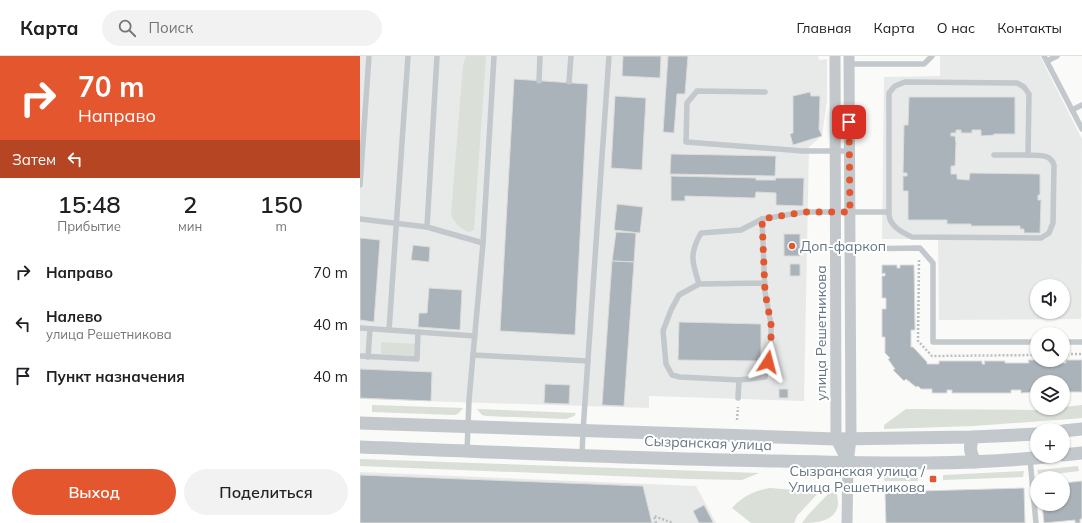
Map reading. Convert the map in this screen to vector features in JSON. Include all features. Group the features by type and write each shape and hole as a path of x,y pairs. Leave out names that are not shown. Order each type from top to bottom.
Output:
{"street":[{"name":"улица Решетникова","path":"835,56 836,439 848,463"},
{"name":"улица Решетникова","path":"846,522 848,463 851,439 849,60"},
{"name":"Сызранская улица","path":"360,423 836,439 973,437 1030,434"},
{"path":"1070,430 1082,429"},
{"path":"973,437 970,445 970,452 975,462"},
{"name":"Сызранская улица","path":"360,447 848,463 975,462 1030,459"},
{"path":"1070,454 1082,453"}],"lane":[{"path":"360,186 369,56"},
{"path":"389,330 408,56"},
{"path":"427,227 437,56"},
{"path":"467,451 473,355 483,243 494,56"},
{"path":"540,56 540,81"},
{"path":"569,82 571,56"},
{"path":"582,455 609,56"},
{"path":"849,60 924,64 932,56"},
{"path":"1057,56 1046,58 1082,129"},
{"path":"994,155 1046,156 1052,161 1054,165 1054,223 1048,233 1041,238 912,237 904,234 888,217 889,93 900,84 906,82 1009,83 1021,85 1029,94 1028,155"},
{"path":"765,92 697,91 687,103 686,142 803,151 849,151"},
{"path":"1072,110 1082,105"},
{"path":"699,284 692,264 694,246 701,233 741,230 762,219 804,212 888,212"},
{"path":"360,219 427,227 483,243"},
{"path":"762,219 765,283 771,324 771,347 765,377 739,380 680,377 672,375 666,364 663,331 671,310 679,295 699,284 765,283"},
{"path":"850,249 920,248 933,263 933,342 1030,342"},
{"path":"360,328 475,336"},
{"path":"368,357 370,329"},
{"path":"360,356 416,359 418,332"},
{"path":"1070,342 1082,342"},
{"path":"473,355 588,361"},
{"path":"738,398 739,380"},
{"path":"1030,463 1036,523"}],"path":[{"path":"1070,354 1082,354"},
{"path":"737,420 738,398"},
{"path":"656,523 654,516 673,523"}],"shaded area":[{"path":"360,56 818,56 819,60 827,59 827,100 822,136 809,147 804,401 649,396 649,408 360,399"},
{"path":"466,56 486,56 474,230 469,232 458,225 451,215 463,65"},
{"path":"940,56 1040,56 1082,139 1081,319 939,320 938,239 882,239 884,77 940,76"},
{"path":"381,342 418,344 417,356 381,354"},
{"path":"372,405 463,408 458,414 454,415 372,412"},
{"path":"1082,405 1082,418 973,426 884,429 884,425 906,409 1030,410 1030,415 1070,415 1070,406"},
{"path":"477,409 576,413 574,416 566,419 486,416 482,415"},
{"path":"360,459 759,473 742,480 691,479 360,466"},
{"path":"1078,466 1079,471 1070,472 1037,470"},
{"path":"1024,471 1023,477 943,480 943,475"},
{"path":"360,472 696,486 716,523 360,523"},
{"path":"918,475 918,481 885,481 882,476"},
{"path":"770,488 819,492 797,516 794,523 751,523 732,508 740,500 749,495"},
{"path":"837,492 838,505 833,515 818,522 802,523 829,493"}],"building":[{"path":"623,56 661,56 660,78 622,76"},
{"path":"668,56 688,56 685,94 677,94 674,133 663,132"},
{"path":"514,79 588,84 575,335 500,331"},
{"path":"810,92 811,96 820,96 819,129 822,136 793,145 790,134 793,133 793,96"},
{"path":"615,96 646,98 642,170 611,168"},
{"path":"909,97 1015,97 1015,134 994,134 981,136 981,130 972,130 972,133 961,133 961,130 956,130 956,133 951,133 951,136 955,136 956,143 955,166 951,166 951,174 957,174 957,179 969,180 970,173 1040,174 1040,195 1038,195 1038,200 1041,200 1040,233 1024,233 1024,229 1020,229 1020,226 971,226 971,224 947,224 947,220 908,220 908,191 903,191 903,176 907,176 907,173 903,173 904,125 908,125"},
{"path":"671,154 776,156 775,176 670,174"},
{"path":"671,176 756,178 756,180 776,180 775,178 804,178 803,206 776,205 776,193 756,192 755,198 685,196 685,201 671,201"},
{"path":"617,204 643,207 640,233 614,230"},
{"path":"616,232 636,233 634,262 612,261"},
{"path":"784,234 800,234 800,256 784,256"},
{"path":"360,238 380,240 374,322 360,320"},
{"path":"413,245 430,247 429,262 411,260"},
{"path":"612,261 634,262 624,406 602,405"},
{"path":"790,264 800,264 800,276 790,276"},
{"path":"882,265 897,265 897,268 900,268 900,265 914,265 915,330 911,330 911,347 913,347 927,362 927,364 939,364 939,361 982,361 982,364 985,364 984,361 1029,363 1028,360 1030,360 1030,367 1070,367 1070,360 1082,360 1082,392 1070,392 1070,375 1030,375 1030,392 1021,393 1021,390 1011,390 1011,393 952,393 952,390 947,390 947,393 932,393 932,389 921,389 906,379 904,381 893,370 895,369 888,359 890,358 885,353 885,337 882,337 882,309 886,309 886,298 882,298 882,276 885,276 885,273 882,274"},
{"path":"429,288 462,290 460,330 418,327 419,313 427,313"},
{"path":"679,322 761,324 761,361 678,360"},
{"path":"360,369 432,372 431,401 360,398"},
{"path":"545,384 570,385 569,404 544,403"},
{"path":"779,389 788,389 788,398 779,398"},
{"path":"360,475 643,486 652,523 360,523"},
{"path":"1082,481 1082,519 1080,519 1080,523 1075,523 1075,520 1044,523 1043,511 1070,511 1070,482"},
{"path":"1024,488 1025,523 886,523 885,492"},
{"path":"704,505 713,523 699,523 693,511"}],"place":[{"name":"Доп-фаркоп","path":"792,246"},
{"name":"Сызранская улица / Улица Решетникова","path":"933,479"}],"route":[{"path":"768,362 771,347 771,324 765,292 762,219 804,212 850,212 849,122"}]}
